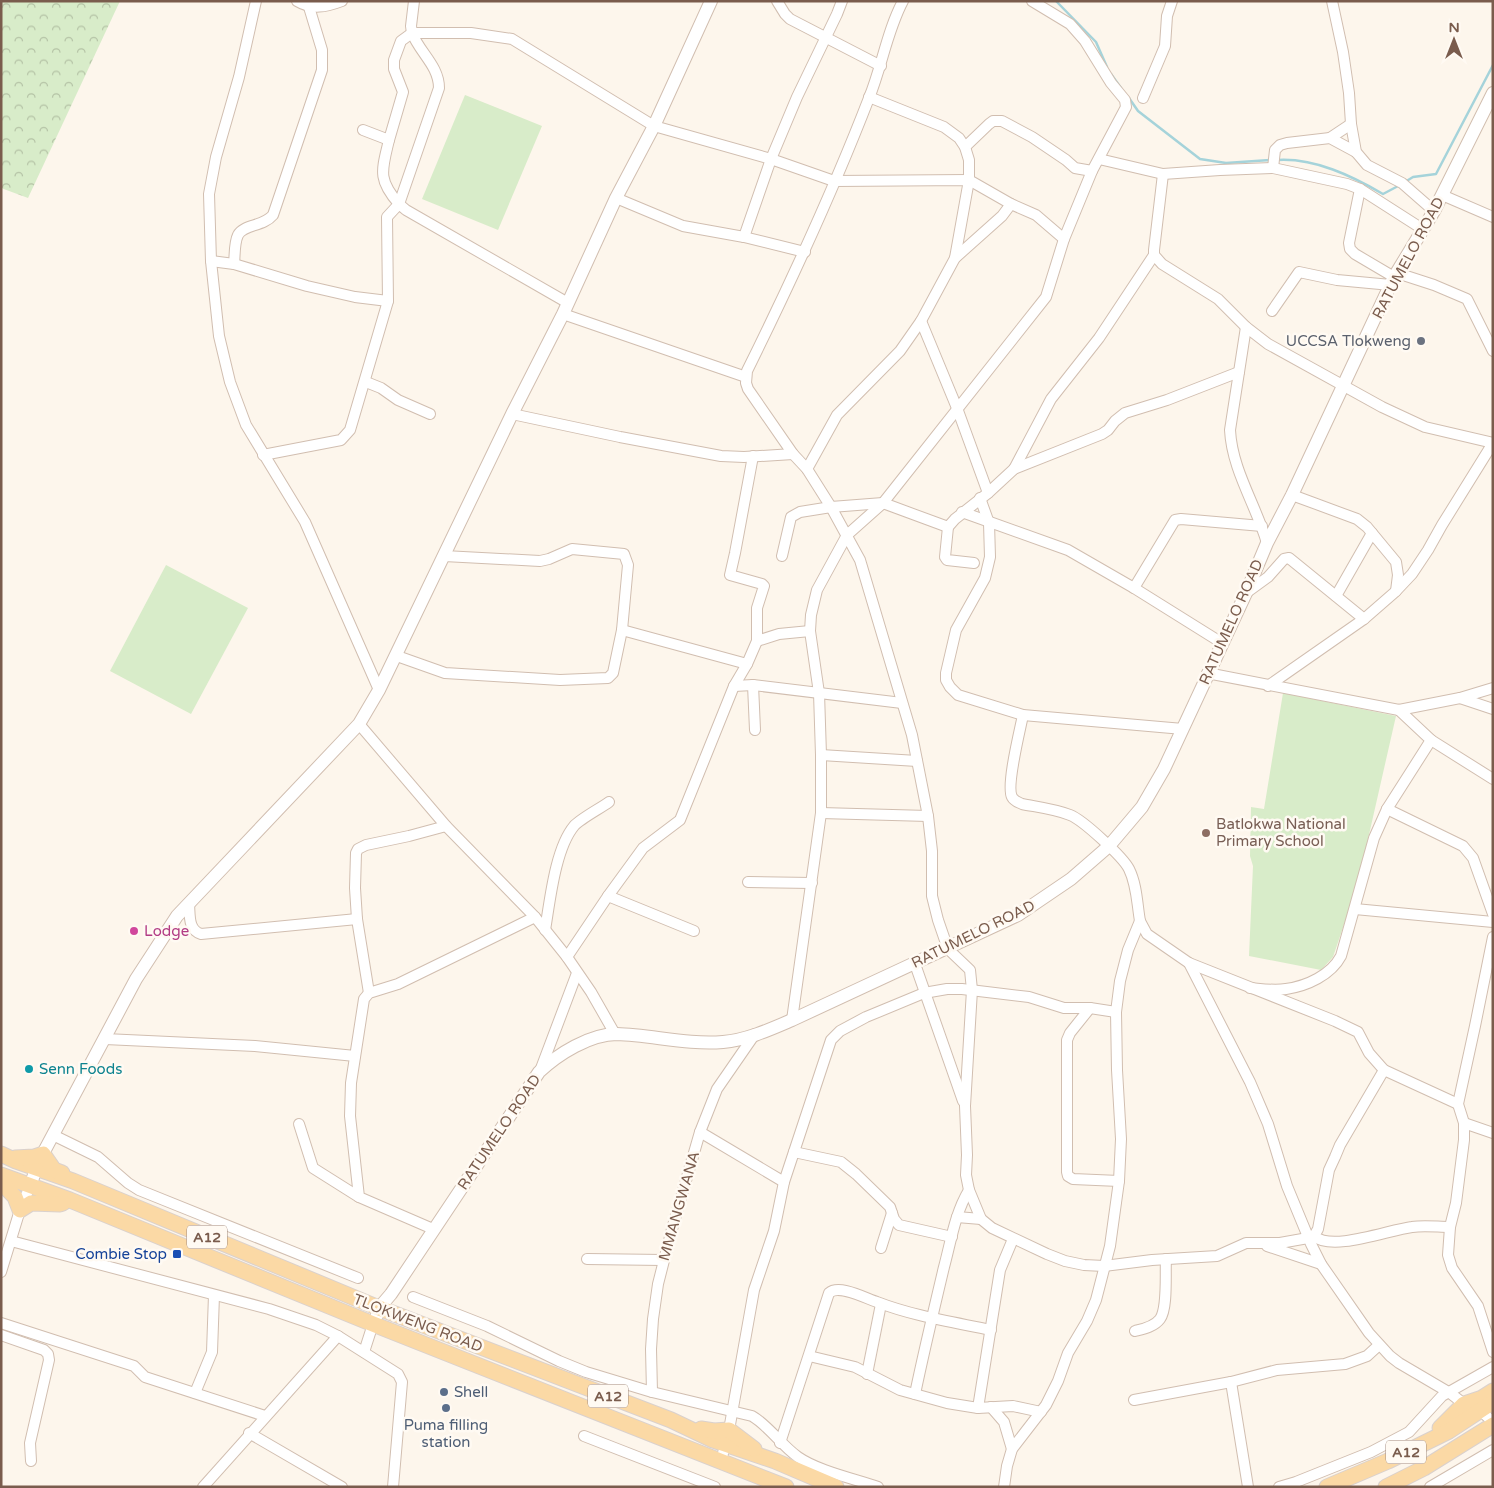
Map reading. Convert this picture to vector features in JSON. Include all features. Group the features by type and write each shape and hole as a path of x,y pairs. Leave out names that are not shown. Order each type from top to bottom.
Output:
{"main road":[{"path":"1,1154 17,1159 44,1154 54,1170 66,1174 73,1181"},
{"name":"TLOKWENG ROAD","path":"1,1154 73,1181 379,1308 671,1420 727,1437 774,1461 836,1487"},
{"name":"TLOKWENG ROAD","path":"1,1175 70,1200 373,1324 779,1485"},
{"path":"1,1182 15,1197 20,1210 31,1203 60,1204 70,1200"},
{"path":"1421,1444 1454,1416 1464,1404 1482,1398 1493,1391"},
{"name":"A12","path":"1328,1487 1388,1461 1449,1431 1487,1406"},
{"name":"A12","path":"1386,1487 1424,1468 1493,1424"}],"street":[{"path":"256,1 239,77 216,157 209,194 211,261 219,336 230,382 246,426 305,522 379,690"},
{"path":"297,1 309,7 334,4 342,1"},
{"path":"263,455 333,442 345,437 350,430 366,382 388,301 387,217 399,204 438,88 438,80 434,68 412,33 414,1"},
{"path":"1,1272 35,1168 136,979 177,916 359,724 379,690 565,308 616,198 654,126 711,1"},
{"path":"777,1 790,20 881,66"},
{"path":"744,237 771,160 797,97 842,1"},
{"path":"903,1 896,15 870,97 805,252 747,371 746,377 748,389 792,454 807,469 860,560 902,703 928,816 932,850 932,896 938,920 948,949 969,968 972,990 965,1106 966,1175 969,1190 981,1219 992,1228 1065,1260 1084,1265 1104,1266 1166,1259 1217,1256 1246,1243 1280,1243 1311,1237 1322,1241 1342,1242 1413,1227 1450,1228"},
{"path":"792,1020 821,813 819,694 810,631 811,616 817,590 847,536 883,503 1046,297 1064,239 1092,171 1126,110 1126,102 1111,83 1086,41 1070,24 1032,1"},
{"path":"1143,98 1165,46 1167,16 1172,1"},
{"path":"1332,1 1344,52 1350,93 1351,124 1356,152"},
{"path":"234,264 236,241 239,234 246,228 266,222 273,215 322,70 322,50 309,7"},
{"path":"746,377 565,308 399,204 388,192 383,180 383,168 403,92 394,70 394,60 401,41 412,33 471,33 512,39 654,126 771,160 834,181 969,180 1036,216 1064,239"},
{"name":"RATUMELO ROAD","path":"373,1324 379,1308 391,1294 539,1072 563,1052 578,1045 615,1034 683,1042 713,1043 726,1042 755,1034 792,1020 1018,915 1071,879 1109,846 1142,807 1164,769 1246,594 1266,543 1292,495 1394,278 1424,230 1493,93"},
{"path":"807,469 837,414 900,351 921,321 955,258 969,180 969,160 965,147 959,138 944,127 870,97"},
{"path":"965,147 993,121 1002,121 1066,160 1075,168 1092,171"},
{"path":"1273,168 1275,150 1280,145 1330,138 1351,124"},
{"path":"363,130 389,140"},
{"path":"1330,138 1356,152 1367,165 1402,183 1434,211"},
{"path":"1099,159 1163,174 1273,168 1347,184 1360,189 1424,230"},
{"path":"974,564 947,560 945,556 948,527 962,512 984,496 1014,469 1052,399 1100,338 1154,255 1163,174"},
{"path":"1360,189 1349,243 1350,249 1394,278"},
{"path":"1442,195 1493,217"},
{"path":"616,198 682,226 744,237 805,252"},
{"path":"955,258 1002,216 1011,204"},
{"path":"1154,255 1162,264 1218,299 1246,327 1268,344 1382,407 1425,427 1493,444 1412,574 1395,592 1364,619 1268,686"},
{"path":"211,261 234,264 307,286 355,297 388,301"},
{"path":"1272,311 1299,272 1337,280 1394,278 1434,285 1467,299 1493,351"},
{"path":"921,321 957,408 984,496 989,523 990,551 985,578 956,630 946,672 946,680 950,687 958,694 1023,715 1183,729"},
{"path":"1246,327 1230,430 1231,444 1233,457 1262,526 1266,543"},
{"path":"1014,469 1102,434 1125,413 1168,400 1239,372"},
{"path":"366,382 381,388 398,400 430,414"},
{"path":"512,414 721,456 792,454"},
{"path":"567,957 643,848 680,820 734,686 747,664 757,641 757,608 764,586 730,575 752,456"},
{"path":"1292,495 1357,519 1372,533 1396,562 1398,575 1395,592"},
{"path":"782,556 791,517 800,512 830,507 883,503 948,527"},
{"path":"962,512 1068,550 1134,588 1222,643"},
{"path":"1134,588 1175,520 1262,526"},
{"path":"1336,596 1372,533"},
{"path":"397,656 445,673 560,680 608,678 613,672 622,630 628,565 625,556 621,553 572,549 540,561 444,556"},
{"path":"1246,594 1261,584 1289,558 1364,619"},
{"path":"622,630 747,664"},
{"path":"757,641 779,634 810,631"},
{"path":"1207,674 1399,710 1460,698 1493,688"},
{"path":"734,686 753,686 902,703"},
{"path":"753,686 755,730"},
{"path":"1460,698 1493,709"},
{"path":"1399,710 1431,740 1493,779"},
{"path":"1023,715 1013,769 1012,797 1016,802 1022,804 1072,816 1081,821 1109,846 1129,868 1135,884 1140,922 1147,934 1190,963 1335,1020 1354,1030 1360,1035 1369,1053 1384,1070 1458,1104"},
{"path":"359,724 446,826 535,917 567,957 591,992 615,1034"},
{"path":"1250,988 1285,990 1323,976 1338,963 1374,838 1388,809 1431,740"},
{"path":"821,755 917,762"},
{"path":"545,930 556,867 567,839 575,825 609,802"},
{"path":"1388,809 1463,846 1469,851 1493,914"},
{"path":"821,813 928,816"},
{"path":"369,993 357,919 355,888 356,852 366,845 446,826"},
{"path":"748,882 812,883"},
{"path":"608,896 694,930"},
{"path":"189,904 192,927 201,934 357,919"},
{"path":"1354,909 1493,922"},
{"path":"359,1197 350,1116 351,1083 364,999 369,993 405,980 535,917"},
{"path":"1004,1487 1012,1448 1041,1412 1054,1389 1068,1353 1087,1321 1096,1300 1114,1223 1119,1181 1121,1139 1116,1012 1120,981 1128,950 1140,922"},
{"path":"1493,937 1476,1026 1458,1104 1464,1123 1464,1140 1448,1249 1452,1268 1478,1306 1493,1352"},
{"path":"1190,963 1250,1082 1268,1124 1287,1186 1311,1237 1321,1264 1379,1345 1400,1363 1450,1393 1464,1404 1487,1406 1493,1424"},
{"path":"915,964 965,1106"},
{"path":"539,1072 578,973"},
{"path":"721,1461 754,1290 774,1231 784,1182 831,1040 835,1035 866,1017 924,992 948,989 972,990 1034,998 1064,1008 1090,1008 1116,1012"},
{"path":"1090,1008 1070,1033 1067,1040 1067,1172 1068,1176 1073,1178 1119,1181"},
{"name":"MMANGWANA","path":"652,1392 652,1333 663,1260 700,1132 717,1089 755,1034"},
{"path":"105,1039 255,1046 355,1056"},
{"path":"1311,1237 1318,1229 1329,1170 1340,1145 1384,1070"},
{"path":"1464,1123 1493,1133"},
{"path":"299,1124 313,1168 359,1197 433,1229"},
{"path":"700,1132 784,1182"},
{"path":"53,1135 98,1158 139,1190 358,1278"},
{"path":"794,1152 841,1162 886,1202 899,1225 952,1237"},
{"path":"914,1394 952,1237 963,1200 969,1190"},
{"path":"881,1248 892,1212"},
{"path":"958,1217 981,1219"},
{"path":"978,1408 1000,1270 1014,1238"},
{"path":"11,1241 268,1309 316,1325 364,1352 398,1374 402,1382 393,1487"},
{"path":"1262,1243 1321,1264"},
{"path":"587,1259 663,1260"},
{"path":"1135,1331 1148,1328 1156,1323 1163,1314 1166,1259"},
{"path":"780,1443 829,1293 832,1290 841,1289 881,1304 931,1318 991,1330"},
{"path":"195,1393 212,1352 214,1295"},
{"path":"413,1297 487,1326 568,1365 652,1392 732,1410 758,1420 780,1443 800,1458 811,1464 878,1487"},
{"path":"867,1374 881,1304"},
{"path":"1,1322 134,1366 145,1377 264,1416"},
{"path":"364,1352 373,1324"},
{"path":"1,1335 44,1350 48,1354 49,1360 30,1443 31,1461"},
{"path":"203,1487 264,1416 338,1336"},
{"path":"1134,1400 1231,1382 1277,1370 1345,1364 1366,1356 1379,1345"},
{"path":"808,1356 855,1368 886,1385 947,1403 978,1408 1005,1405 1041,1412"},
{"path":"1279,1487 1371,1452 1409,1432 1442,1396 1493,1367"},
{"path":"1231,1382 1248,1487"},
{"path":"991,1408 1004,1422 1012,1448"},
{"path":"249,1433 342,1487"},
{"path":"584,1436 715,1487"},
{"path":"1430,1487 1493,1450"}],"green space":[{"path":"1,1 120,1 28,198 1,188"},
{"path":"465,95 542,126 498,230 422,199"},
{"path":"166,565 248,608 191,714 110,671"},
{"path":"1283,693 1396,716 1358,883 1333,957 1321,970 1249,956 1253,866 1250,856 1251,807 1264,809"}],"waterway":[{"path":"1056,1 1096,42 1107,67"},
{"path":"1405,182 1413,177 1436,174 1493,65"},
{"path":"1111,74 1121,88"},
{"path":"1129,98 1138,111 1200,159 1226,163 1270,160"},
{"path":"1278,160 1292,160 1319,165 1346,175 1383,194 1400,185"}],"place":[{"name":"UCCSA Tlokweng","path":"1421,341"},
{"name":"Batlokwa National Primary School","path":"1206,833"},
{"name":"Lodge","path":"134,931"},
{"name":"Senn Foods","path":"29,1069"},
{"name":"Combie Stop","path":"177,1254"},
{"name":"Shell","path":"444,1392"},
{"name":"Puma filling station","path":"446,1408"}]}
